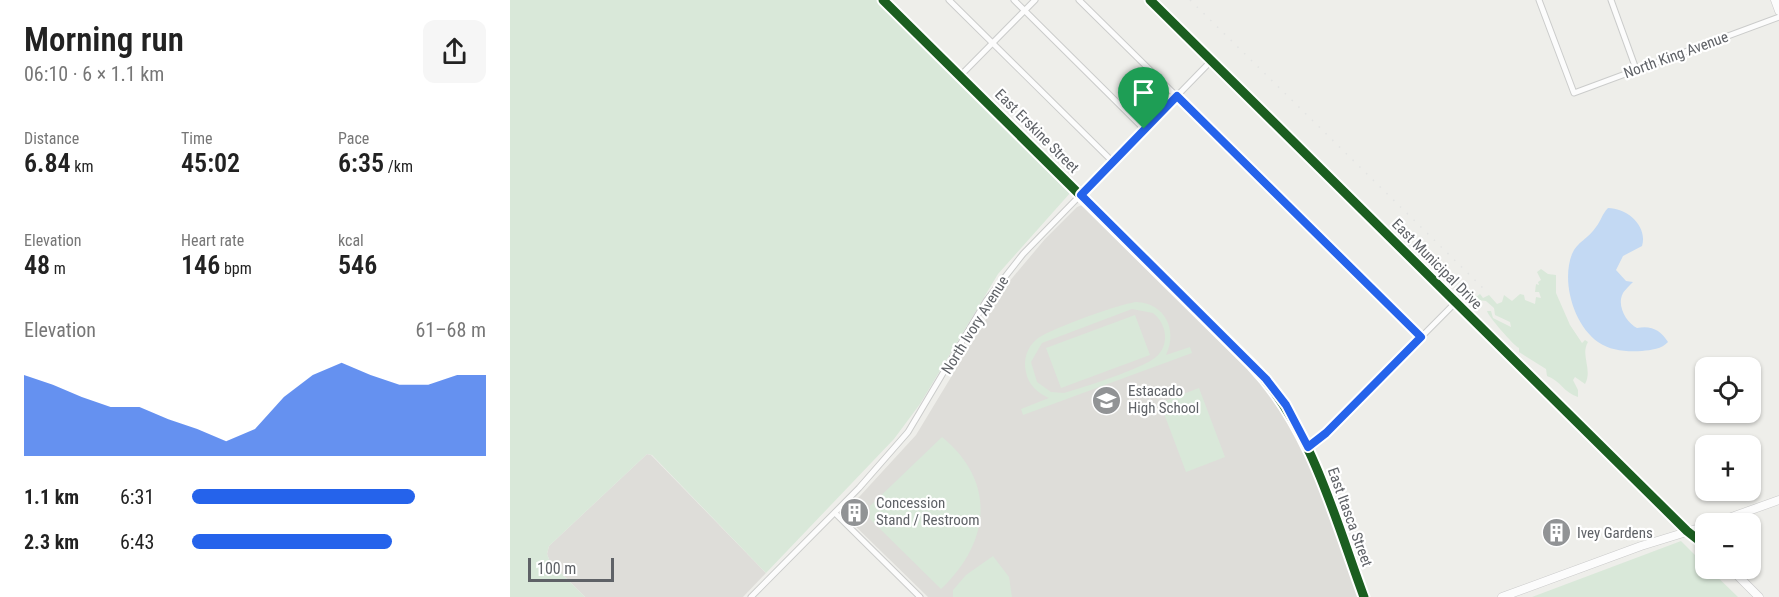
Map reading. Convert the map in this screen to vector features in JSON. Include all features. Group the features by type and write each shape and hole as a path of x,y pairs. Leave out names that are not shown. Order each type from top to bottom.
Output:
{"street":[{"name":"East Erskine Street","path":"883,0 1266,379 1291,413 1308,447"},
{"path":"949,0 1113,162"},
{"path":"1014,0 1144,129"},
{"path":"960,76 1035,0"},
{"path":"1079,0 1421,337"},
{"name":"East Municipal Drive","path":"1149,0 1695,537"},
{"name":"North King Avenue","path":"1539,0 1574,93 1779,17"},
{"path":"1611,0 1636,69"},
{"path":"1775,0 1779,11"},
{"name":"North Ivory Avenue","path":"751,597 835,513 909,432 998,284 1040,236 1211,61"},
{"path":"1308,447 1326,433 1455,303"},
{"name":"East Itasca Street","path":"1308,447 1364,597"},
{"path":"1743,513 1779,500"},
{"path":"835,513 920,597"},
{"path":"1502,597 1695,529"},
{"path":"1741,579 1759,597"}],"shaded area":[{"name":"Estacado High School","path":"1082,205 1251,370 1280,406 1307,457 1358,597 928,597 848,519 848,509 916,435 1008,283 1045,239 1077,207"},
{"path":"647,454 651,455 766,573 743,597 585,597 550,562 547,554 549,546"}],"green space":[{"path":"510,0 877,0 1071,192 998,274 920,404 894,439 766,573 652,455 647,454 549,546 547,554 550,562 585,597 510,597"},
{"path":"1541,269 1548,274 1556,275 1556,293 1570,325 1582,343 1585,340 1588,342 1585,352 1587,379 1585,384 1575,377 1573,380 1578,390 1578,397 1547,376 1546,369 1519,352 1519,348 1501,330 1487,311 1491,311 1493,318 1511,327 1510,322 1495,315 1494,308 1486,301 1475,298 1480,294 1483,298 1489,295 1497,304 1502,302 1504,295 1512,301 1520,294 1524,295 1525,300 1535,304 1536,297 1541,298 1539,292 1535,292 1536,284 1539,285 1538,282 1541,280 1537,272"},
{"path":"1136,302 1146,304 1155,307 1161,313 1166,320 1170,336 1166,355 1190,347 1192,353 1023,415 1021,409 1049,398 1034,388 1027,377 1026,358 1034,342 1070,323","holes":["1132,309 1153,313 1164,329 1165,341 1160,352 1149,362 1064,393 1051,392 1037,382 1031,362 1042,343"]},
{"path":"1135,315 1150,355 1061,388 1046,348"},
{"path":"1199,388 1225,457 1186,472 1160,403"},
{"path":"942,437 960,455 972,473 979,493 980,513 977,533 970,552 941,589 870,519 870,506"},
{"path":"1681,541 1695,555 1695,579 1719,579 1738,597 1532,597"},
{"path":"993,556 1009,577 1012,597 953,597 953,590 966,575"}],"water":[{"path":"1608,208 1629,215 1639,225 1642,232 1642,246 1623,256 1616,270 1626,281 1633,282 1623,293 1621,303 1626,318 1633,326 1655,329 1665,338 1668,342 1660,348 1631,351 1603,345 1582,325 1576,314 1568,277 1572,254 1598,225"}],"railway":[{"path":"1190,0 1485,290"}],"cycle path":[{"path":"883,0 1252,365 1273,390 1291,416 1319,474 1364,597"},
{"path":"1150,0 1695,537"}],"place":[{"name":"Estacado High School","path":"1107,400"},
{"name":"Concession Stand / Restroom","path":"855,512"},
{"name":"Ivey Gardens","path":"1556,533"}],"route":[{"path":"1177,96 1421,337 1326,433 1308,447 1296,421 1266,379 1081,195 1144,129 1177,96"}]}
